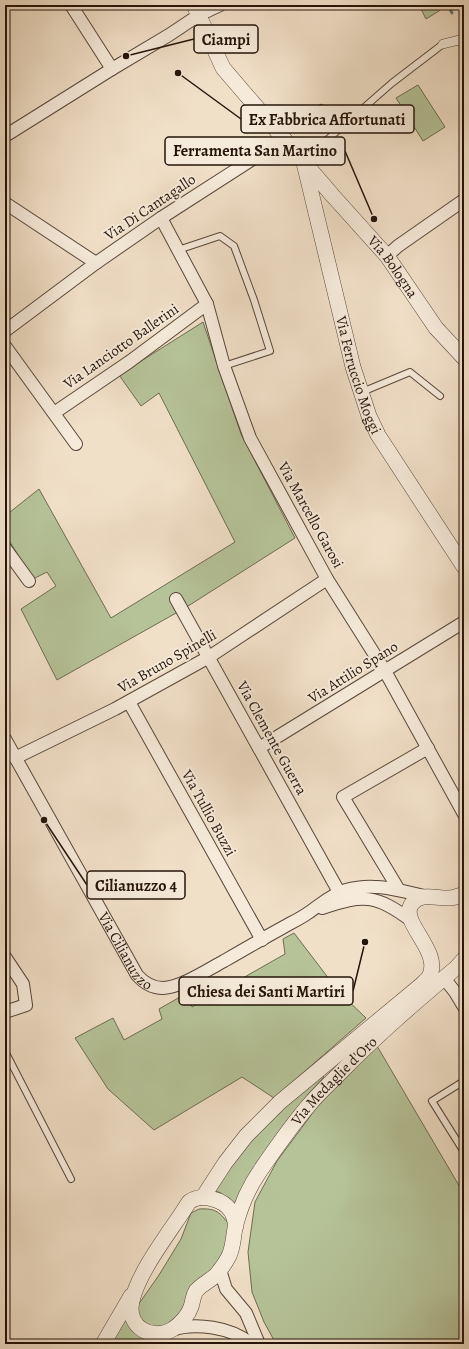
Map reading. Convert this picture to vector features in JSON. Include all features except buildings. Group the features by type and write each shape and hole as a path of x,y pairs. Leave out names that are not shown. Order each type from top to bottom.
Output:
{"street":[{"path":"71,5 112,69"},
{"path":"5,136 169,35 197,10 220,5"},
{"name":"Via Bologna","path":"197,10 223,68 282,137 304,160 333,196 387,256 436,328 464,358"},
{"path":"443,44 459,40 464,44"},
{"name":"Via Di Cantagallo","path":"5,332 96,263 282,137"},
{"name":"Via Ferruccio Moggi","path":"304,160 314,209 353,366 369,416 378,435 464,567"},
{"path":"314,209 323,198 333,196"},
{"path":"387,256 398,246 464,200"},
{"path":"5,203 96,263"},
{"name":"Via Marcello Garosi","path":"161,218 207,304 224,366 250,438 327,579 385,671 464,814"},
{"name":"Via Lanciotto Ballerini","path":"54,413 129,362 207,304"},
{"path":"5,346 76,444"},
{"path":"5,548 29,581"},
{"name":"Via Bruno Spinelli","path":"16,758 115,710 209,657 327,579"},
{"name":"Via Clemente Guerra","path":"176,599 339,892"},
{"name":"Via Attilio Spano","path":"259,748 464,622"},
{"name":"Via Tullio Buzzi","path":"129,702 262,940"},
{"name":"Via Cilianuzzo","path":"5,739 137,975 141,980 153,987 170,987 189,980 262,940 308,913 321,902 339,892 360,887 375,886 424,896 448,898 464,894"},
{"path":"399,890 343,797 428,748"},
{"path":"424,896 416,900 411,905 410,912 412,920 430,955 437,975 455,992 464,1007"},
{"name":"Via Cilianuzzo","path":"308,913 343,901 361,898 373,899 384,903 412,920"},
{"path":"430,955 439,963 446,965 464,955"},
{"path":"5,957 23,984 26,1005 5,1012"},
{"name":"Via Medaglie d'Oro","path":"203,1198 225,1163 246,1136 280,1102 420,986 430,976 437,975 457,967 464,959"},
{"name":"Via Medaglie d'Oro","path":"161,1336 178,1325 187,1316 197,1291 220,1270 232,1250 236,1226 248,1191 259,1172 309,1105 437,975"},
{"path":"103,1344 155,1254 188,1202 194,1199 203,1198 218,1202 228,1208 234,1217 236,1226"},
{"path":"220,1270 226,1289 246,1313 259,1344"},
{"path":"134,1290 131,1304 131,1315 133,1321 145,1331 161,1336 180,1327 193,1326 226,1330 238,1334 251,1344"}],"lane":[{"path":"304,160 392,83 443,44"},
{"path":"282,137 321,108"},
{"path":"178,250 220,236 234,246 254,300 270,351 224,366"},
{"path":"362,392 410,372 440,396"},
{"path":"5,1051 72,1179"},
{"path":"464,1081 432,1101 464,1152"}],"green space":[{"path":"419,5 446,5 426,19"},
{"path":"418,85 445,127 423,141 396,98"},
{"path":"203,322 241,434 295,538 185,608 57,680 21,609 56,586 47,572 33,579 5,534 5,516 39,489 111,618 235,542 159,393 141,406 119,375"},
{"path":"294,933 339,992 366,1018 274,1098 242,1077 154,1130 108,1089 75,1038 113,1018 124,1040 162,1019 159,1009 187,993 192,1007 285,954 283,939"},
{"path":"377,1046 464,1194 464,1344 276,1344 264,1322 252,1292 248,1252 255,1202 277,1161 323,1099"},
{"path":"322,1075 324,1077 298,1106 274,1138 253,1170 234,1204 221,1193 213,1190 220,1178 265,1124"},
{"path":"199,1209 214,1210 223,1217 230,1226 225,1252 180,1318 159,1329 138,1320 138,1305 159,1275 181,1239 191,1213"},
{"path":"124,1318 149,1338 145,1344 109,1344"}],"waterway":[{"path":"448,5 452,13"}],"place":[{"name":"Ciampi","path":"126,56"},
{"name":"Ex Fabbrica Affortunati","path":"178,73"},
{"name":"Ferramenta San Martino","path":"374,219"},
{"name":"Cilianuzzo 4","path":"44,820"},
{"name":"Chiesa dei Santi Martiri","path":"365,942"}]}
